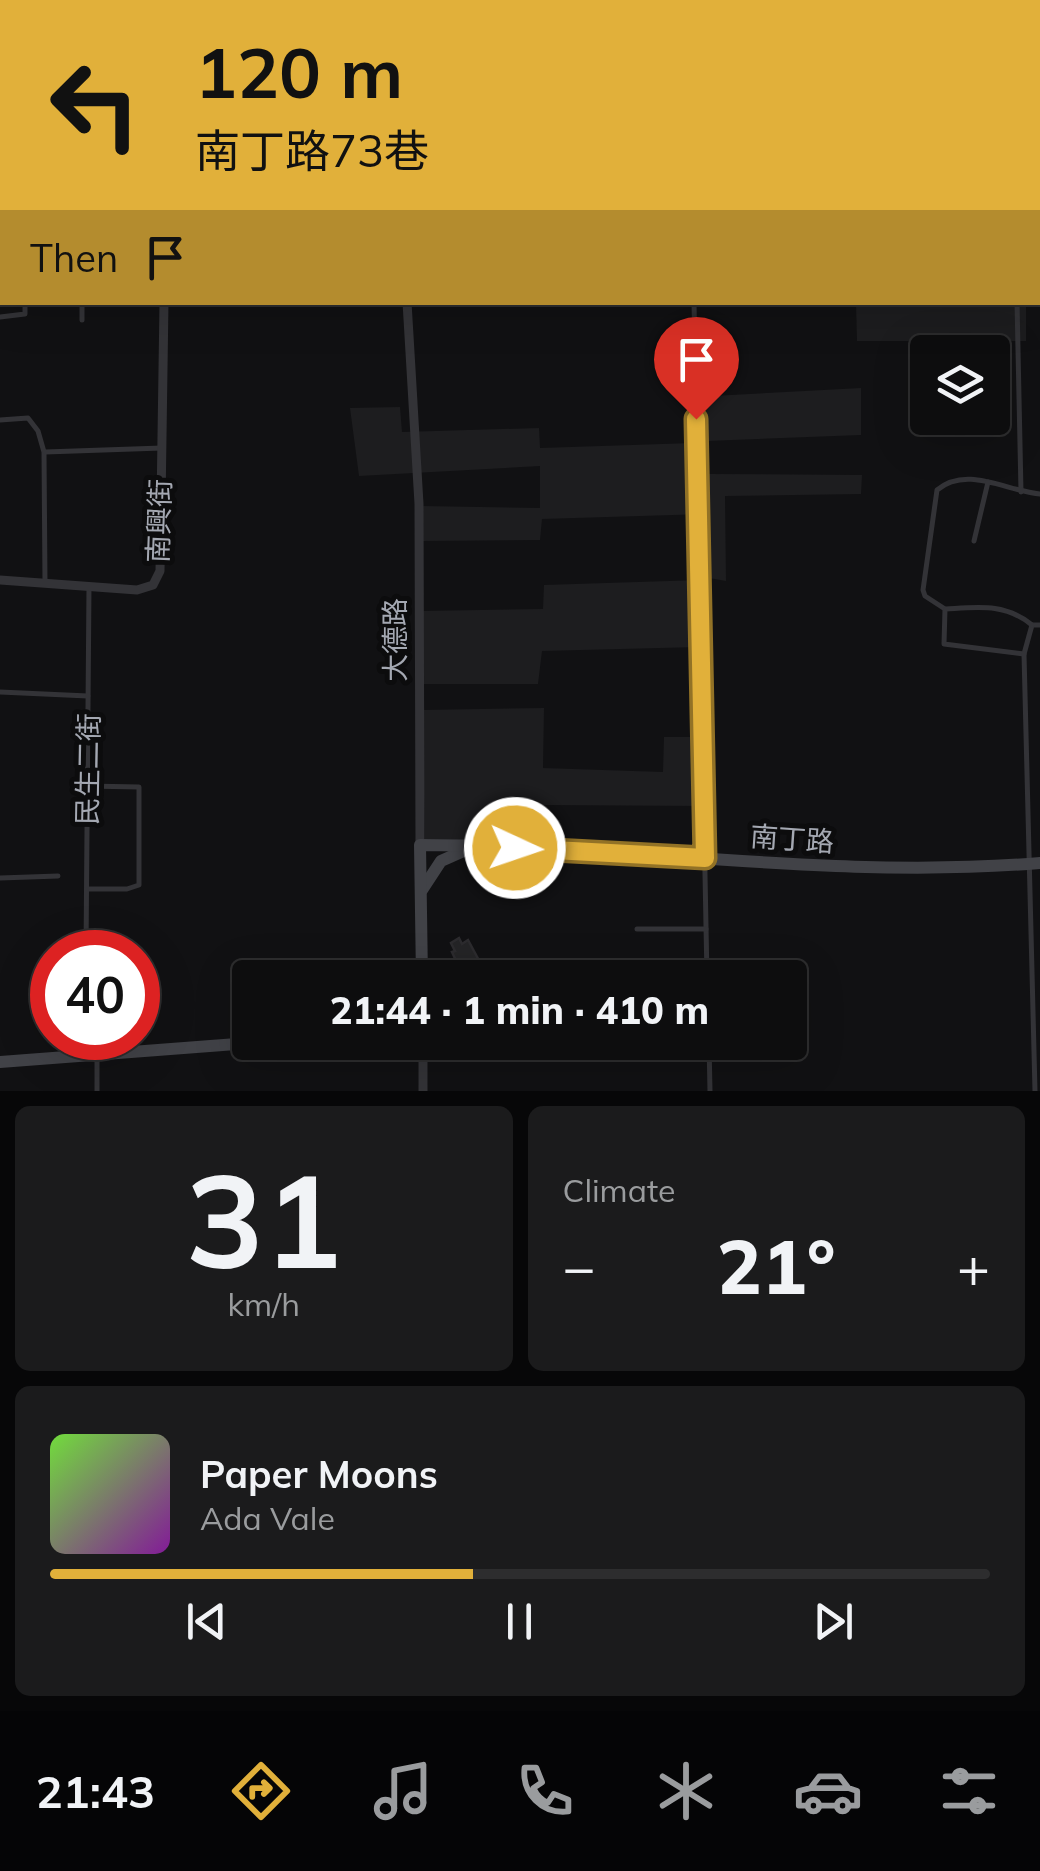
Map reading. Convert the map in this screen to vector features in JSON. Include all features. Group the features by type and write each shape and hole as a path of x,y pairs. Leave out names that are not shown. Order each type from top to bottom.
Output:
{"street":[{"name":"南興街","path":"0,580 137,590 152,585 160,571 164,305"},
{"name":"大德路","path":"407,305 419,504 422,960"},
{"name":"南丁路","path":"420,845 834,868 933,870 1035,863"},
{"path":"421,892 442,862 477,846"},
{"path":"160,1050 232,1044"},
{"path":"0,1062 30,1060"},
{"path":"422,1060 423,1091"}],"lane":[{"path":"0,317 25,314 25,305"},
{"path":"82,305 82,320"},
{"path":"694,305 707,960"},
{"path":"1017,305 1021,492"},
{"path":"0,420 28,418 38,432 44,452 46,583"},
{"path":"44,452 162,448"},
{"path":"1035,1091 1035,863 1024,654 1036,625 1016,612 993,606 944,609 925,596 924,590 937,490 942,485 972,477 1040,494"},
{"path":"974,542 988,482"},
{"name":"民生二街","path":"86,930 89,586"},
{"path":"944,609 944,644 1024,654"},
{"path":"0,692 88,696"},
{"path":"86,888 127,889 139,885 139,786 87,786"},
{"path":"0,878 58,876"},
{"path":"637,929 706,929"},
{"path":"92,1060 97,1091"},
{"path":"709,1060 710,1091"}],"shaded area":[{"path":"856,305 1026,305 1026,341 1010,341 1010,335 910,335 910,341 857,341"},
{"path":"861,388 861,435 707,441 707,474 862,475 861,494 725,496 726,581 709,578 706,514 542,519 540,540 421,541 421,506 540,508 540,466 359,476 350,408 400,407 402,432 539,428 540,448 693,443 693,397"},
{"path":"700,580 699,647 542,651 538,684 419,684 421,611 543,609 544,585"},
{"path":"544,708 543,768 663,772 664,737 704,737 705,806 544,805 545,843 425,839 422,710"}],"building":[{"path":"459,938 462,944 468,940 479,960 456,960 451,943"}],"route":[{"path":"515,848 705,858 696,419"}]}
